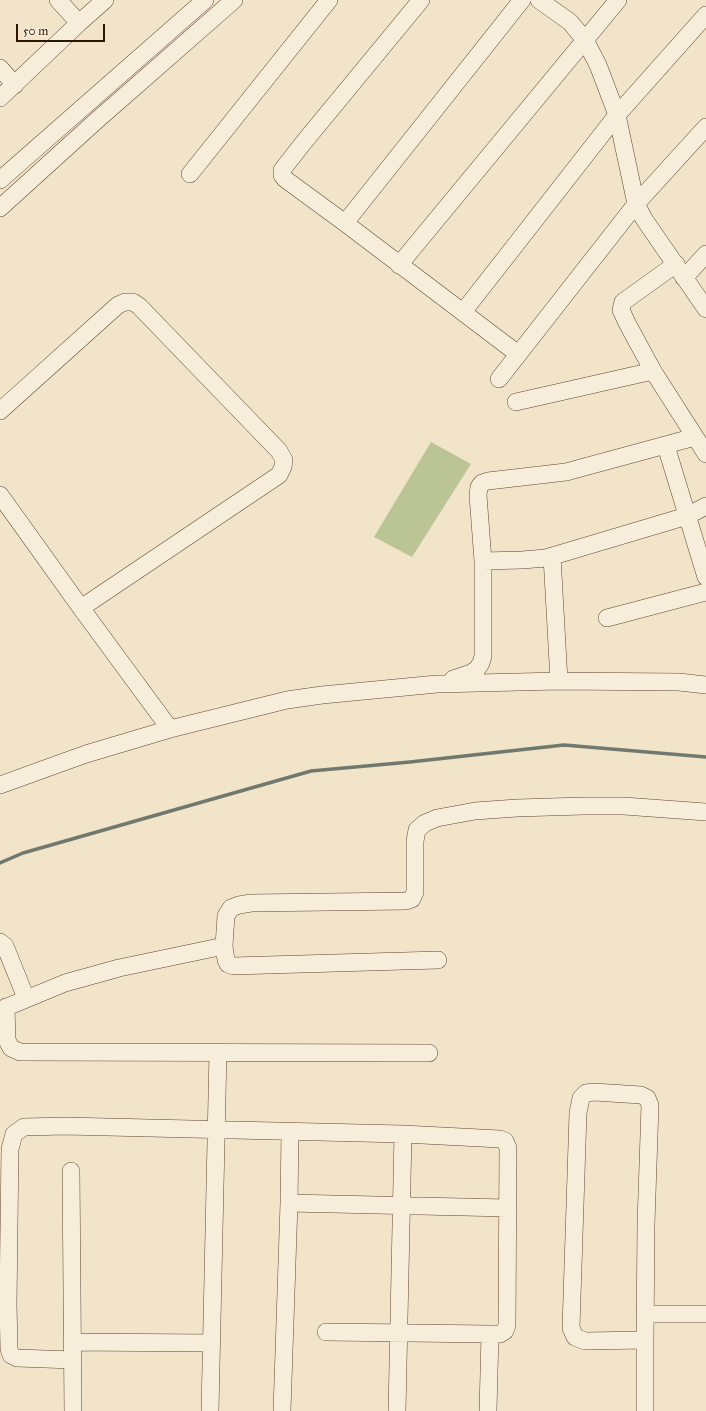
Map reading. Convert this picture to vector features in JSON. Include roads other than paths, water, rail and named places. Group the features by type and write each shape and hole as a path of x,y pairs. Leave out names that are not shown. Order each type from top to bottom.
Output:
{"street":[{"path":"58,0 78,23"},
{"path":"0,98 78,23 105,0"},
{"path":"0,180 204,0"},
{"path":"0,208 96,121 234,0"},
{"path":"190,174 329,0"},
{"path":"421,0 282,170 282,175 285,179 518,354"},
{"path":"345,223 522,0"},
{"path":"539,0 570,22 585,40 598,65 617,115 636,204 644,219 706,309"},
{"path":"399,265 618,0"},
{"path":"463,312 617,115 704,21"},
{"path":"0,68 15,85"},
{"path":"499,379 636,204 706,127"},
{"path":"706,254 680,271 623,302 621,310 653,371 706,454"},
{"path":"0,411 118,305 125,302 133,302 139,306 280,451 284,460 283,467 279,474 81,608"},
{"path":"516,402 653,371"},
{"path":"437,684 472,673 481,663 483,656 482,561 478,495 479,487 482,483 488,481 566,472 695,437"},
{"path":"666,446 706,578"},
{"path":"0,495 170,729"},
{"path":"482,561 534,559 552,556 687,516 706,506"},
{"path":"552,556 559,682"},
{"path":"607,618 706,592"},
{"path":"0,785 86,754 170,729 287,700 359,690 437,684 679,682 706,684"},
{"path":"438,960 233,966 228,964 226,960 224,946 226,916 231,908 251,903 406,901 412,899 415,892 415,841 417,830 425,823 437,818 475,811 576,806 624,806 706,812"},
{"path":"0,942 5,946 26,998"},
{"path":"224,946 119,968 65,983 26,998 3,1008 7,1040 11,1048 20,1052 429,1053"},
{"path":"210,1411 215,1130 218,1052"},
{"path":"645,1340 584,1340 575,1337 571,1328 578,1112 581,1098 586,1094 594,1092 641,1094 647,1098 650,1105 646,1224 645,1411"},
{"path":"73,1360 17,1358 11,1355 9,1349 4,1309 10,1149 14,1134 24,1127 403,1134 500,1139 505,1141 508,1148 507,1325 505,1331 500,1334 326,1332"},
{"path":"282,1411 290,1132"},
{"path":"397,1411 403,1134"},
{"path":"71,1171 73,1411"},
{"path":"289,1203 507,1208"},
{"path":"646,1314 706,1314"},
{"path":"488,1411 490,1334"},
{"path":"72,1342 212,1343"}],"waterway":[{"path":"0,863 23,853 311,771 564,745 706,757"}]}
